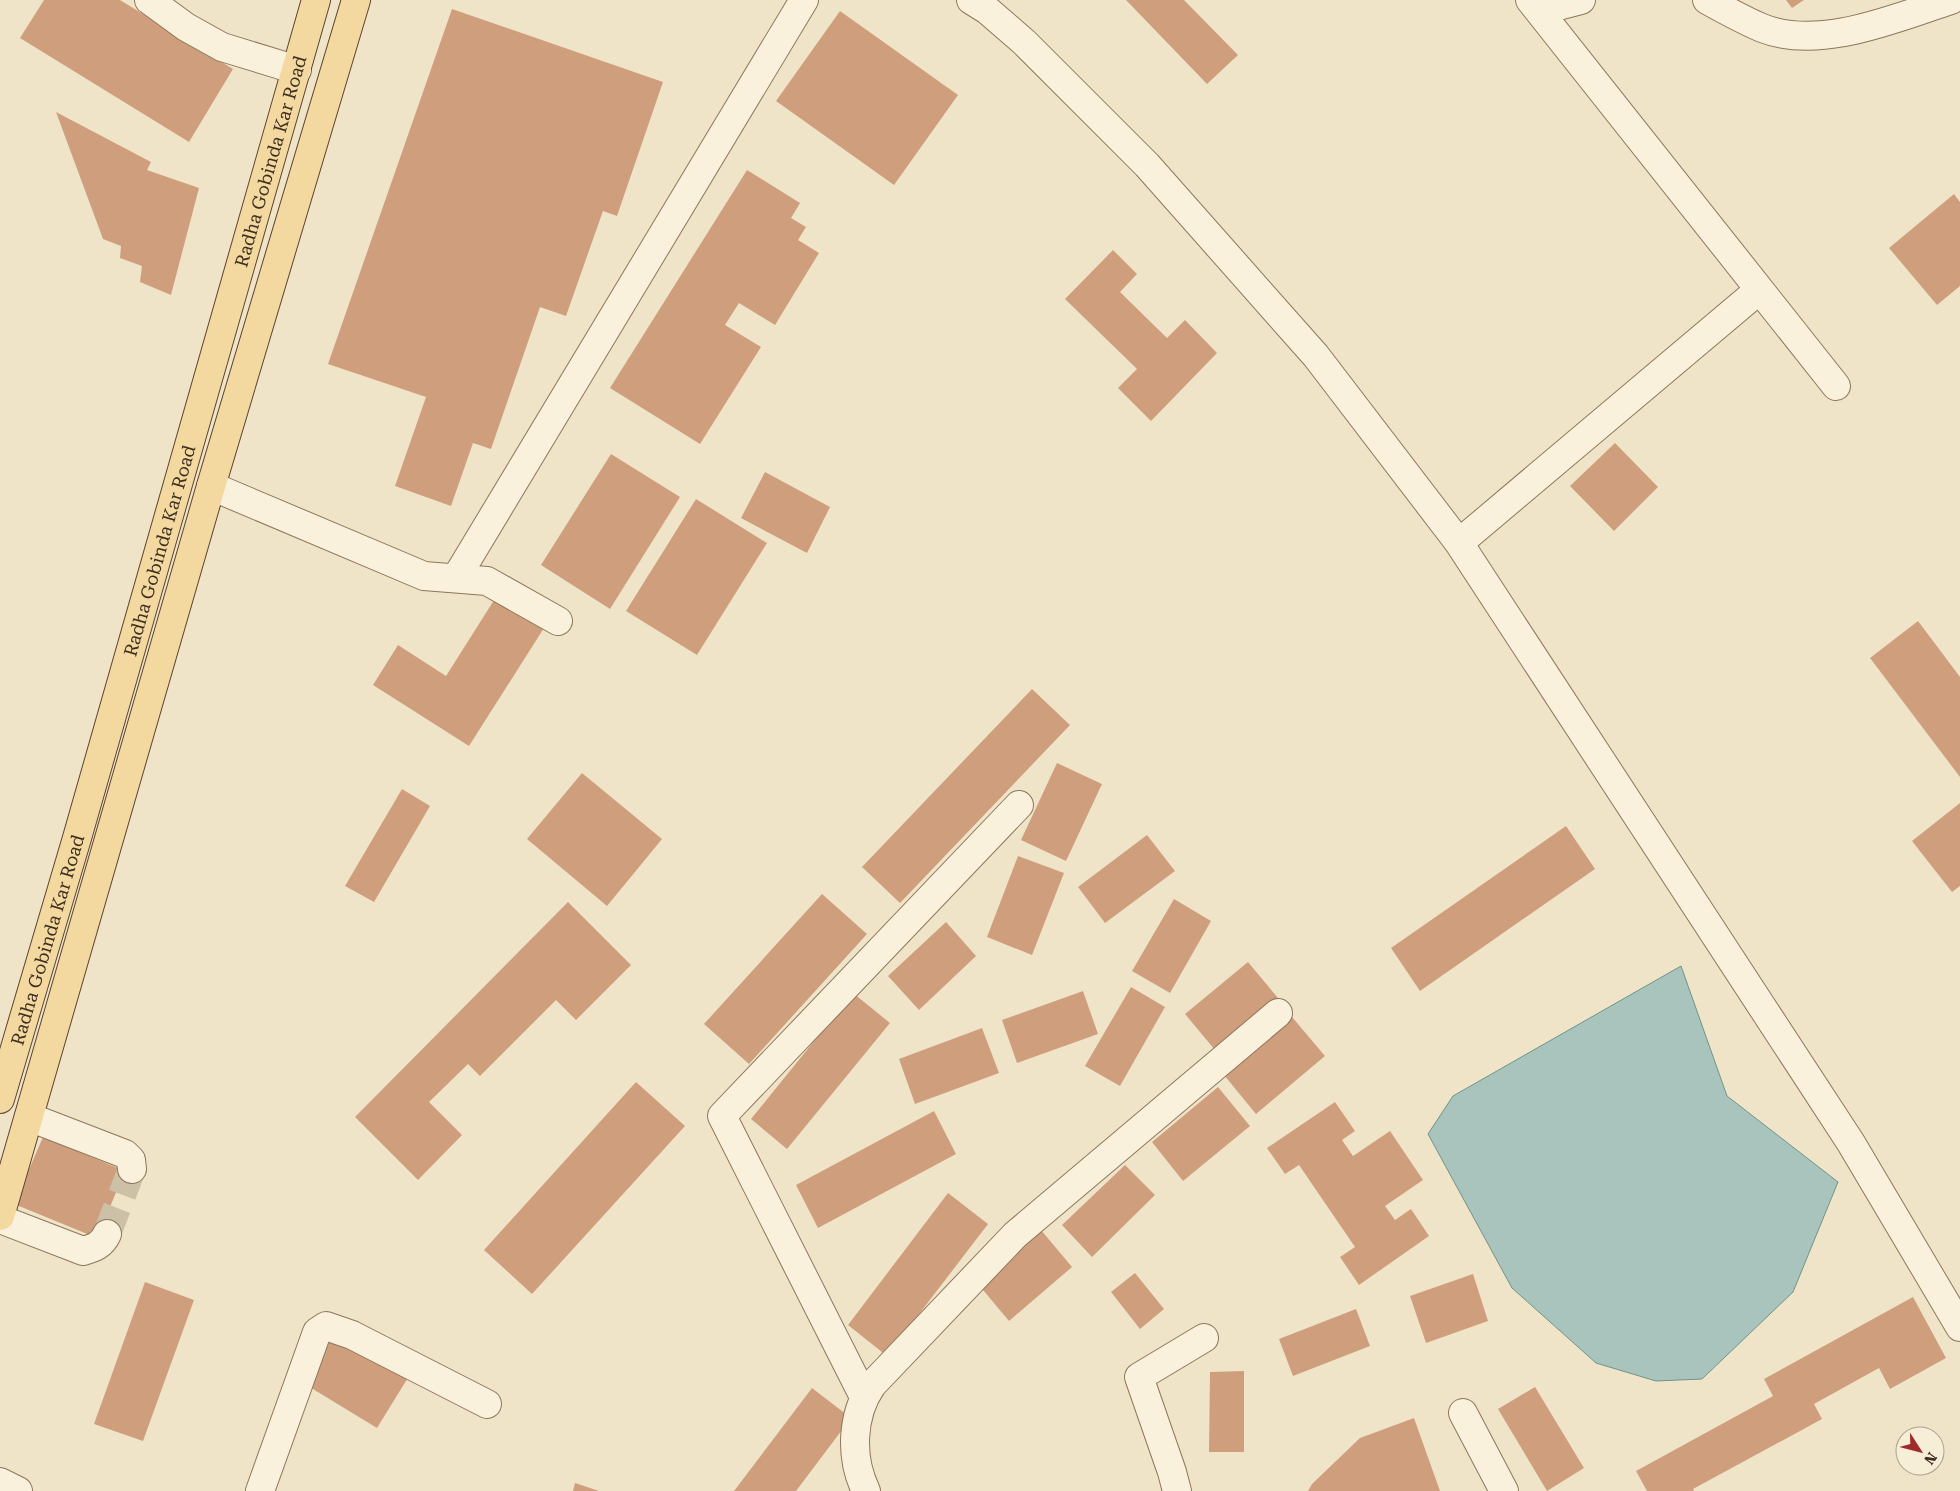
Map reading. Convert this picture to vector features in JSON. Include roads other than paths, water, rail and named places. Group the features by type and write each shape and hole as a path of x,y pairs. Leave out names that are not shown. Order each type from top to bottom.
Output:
{"main road":[{"name":"Radha Gobinda Kar Road","path":"0,1099 6,1061 316,0"},
{"path":"0,1218 211,486 356,0"}],"street":[{"path":"149,0 186,27 222,47 297,70"},
{"path":"456,578 804,0"},
{"path":"1535,5 1581,0"},
{"path":"1707,0 1763,29 1816,36 1856,31 1951,0"},
{"path":"984,3 1147,165 1297,334 1460,543 1851,1142 1960,1327"},
{"path":"1535,5 1836,386"},
{"path":"1460,543 1760,290"},
{"path":"211,486 424,576 487,581 558,621"},
{"path":"864,1397 722,1116 1019,805"},
{"path":"866,1491 858,1476 854,1441 864,1397 872,1385 1015,1235 1278,1013"},
{"path":"29,1116 126,1154 131,1160 132,1169"},
{"path":"0,1218 83,1251 95,1248 104,1241 107,1234"},
{"path":"260,1491 312,1346 318,1332 326,1326 352,1335 487,1404"},
{"path":"1177,1491 1139,1377 1204,1338"},
{"path":"1463,1413 1504,1491"},
{"path":"0,1482 18,1491"}],"water":[{"path":"1681,966 1727,1096 1838,1182 1793,1292 1702,1379 1656,1381 1596,1363 1512,1288 1428,1134 1453,1096"}],"tunnel":[{"path":"107,1234 132,1169"}]}
